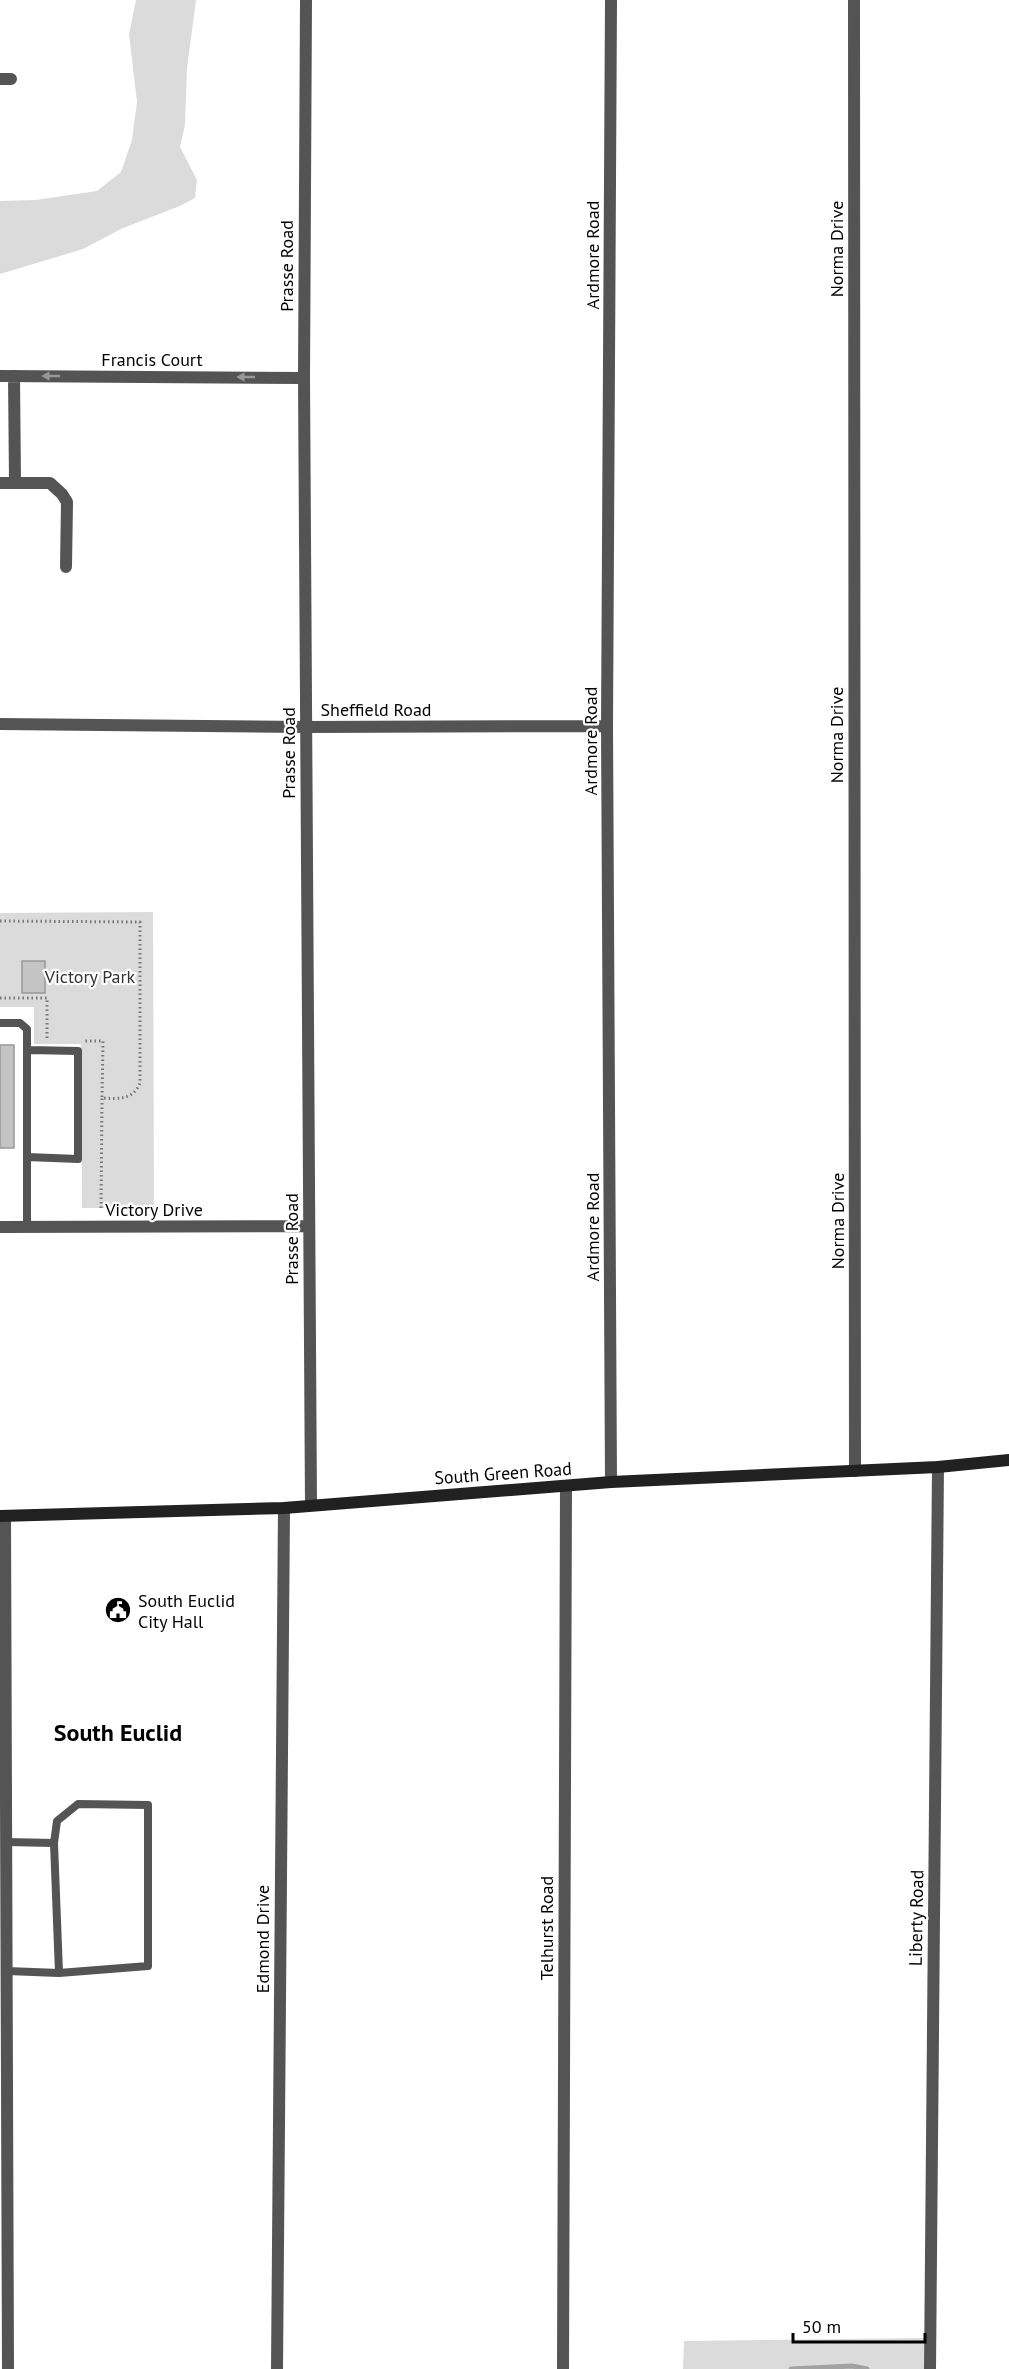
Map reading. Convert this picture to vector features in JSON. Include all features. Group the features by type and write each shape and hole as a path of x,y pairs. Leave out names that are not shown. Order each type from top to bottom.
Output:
{"main road":[{"name":"South Green Road","path":"2,1516 284,1508 611,1482 938,1467 1009,1460"}],"street":[{"name":"Prasse Road","path":"306,0 304,378 311,1505"},
{"name":"Ardmore Road","path":"611,0 608,726 611,1482"},
{"name":"Norma Drive","path":"854,0 855,1471"},
{"name":"Francis Court","path":"0,375 304,378"},
{"path":"14,376 15,483"},
{"path":"0,483 50,483 62,494 67,502 66,567"},
{"name":"Sheffield Road","path":"0,724 306,727 608,726"},
{"name":"Victory Drive","path":"0,1227 309,1226"},
{"name":"Liberty Road","path":"930,2369 938,1467"},
{"name":"Telhurst Road","path":"563,2369 566,1487"},
{"name":"Edmond Drive","path":"277,2369 284,1508"},
{"path":"2,1516 8,2369"}],"lane":[{"path":"0,1023 20,1023 27,1029 27,1227"},
{"path":"27,1157 78,1159 78,1051 28,1050"},
{"path":"7,1971 59,1973 148,1966 148,1805 78,1804 57,1821 54,1843 59,1973"},
{"path":"6,1842 54,1843"}],"path":[{"path":"0,921 140,922 140,1083 132,1095 125,1098 102,1098"},
{"path":"0,998 47,998 47,1041 58,1041"},
{"path":"80,1041 103,1041 101,1208"}],"green space":[{"path":"136,0 196,0 187,68 185,125 180,147 197,180 195,198 123,228 83,249 0,274 0,201 35,200 97,191 121,172 132,140 137,102 129,34"},
{"name":"Victory Park","path":"153,912 154,1208 82,1208 81,1044 34,1044 34,1007 0,1007 0,913"},
{"path":"931,2338 930,2369 683,2369 684,2341"}],"building":[{"path":"22,961 45,961 45,993 22,993"},
{"path":"0,1045 14,1045 14,1148 0,1148"}],"waterway":[{"path":"791,2369 852,2366 867,2369"}],"place":[{"name":"South Euclid City Hall","path":"118,1610"}],"district":[{"name":"South Euclid","path":"118,1732"}]}
